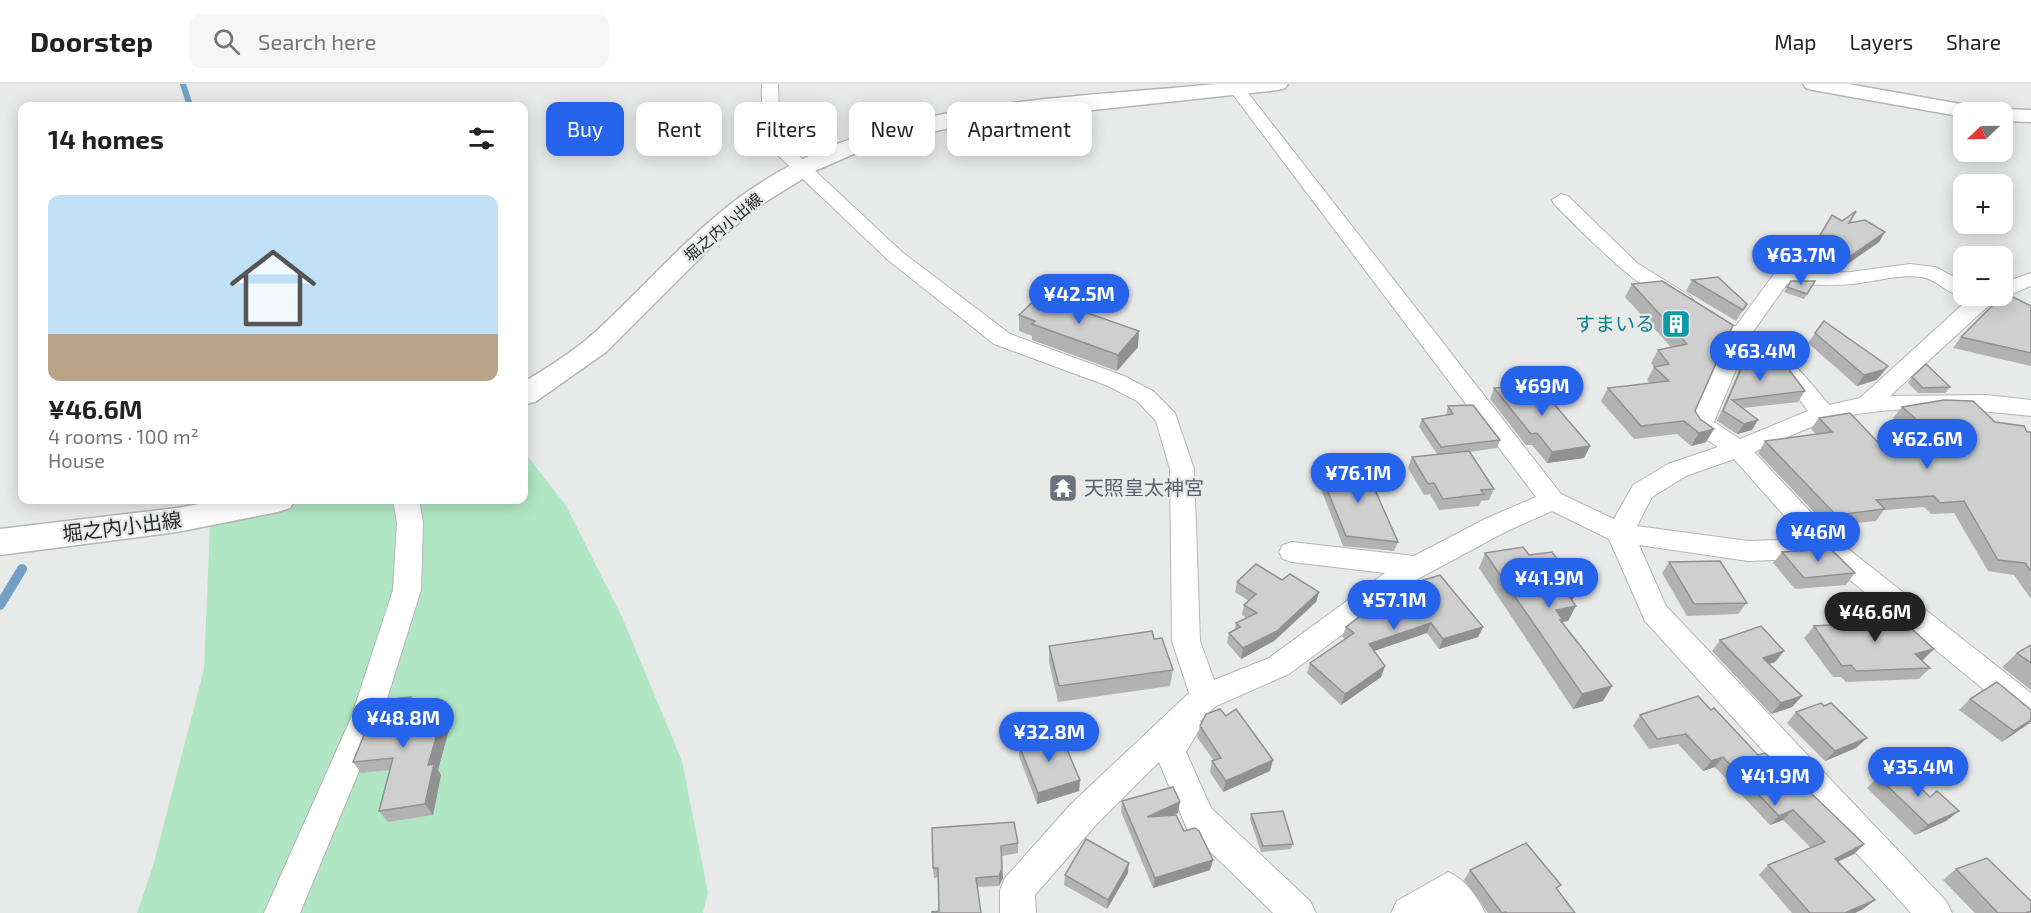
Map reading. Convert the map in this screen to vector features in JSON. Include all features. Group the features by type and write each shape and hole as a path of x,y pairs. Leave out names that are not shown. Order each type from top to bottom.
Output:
{"main road":[{"name":"堀之内小出線","path":"528,392 603,339 641,300 743,207 774,185 802,170 886,135 1003,111 1234,86 1278,84"},
{"path":"1813,84 1953,109"},
{"path":"2013,115 2031,116"},
{"name":"堀之内小出線","path":"0,542 177,520 258,504"}],"street":[{"path":"770,84 771,139 895,256 1002,339 1116,381 1145,396 1167,418 1182,469 1186,641 1205,697"},
{"path":"1234,86 1552,500 1620,533 1748,551 1829,548"},
{"path":"1561,200 1630,267 1770,353 1790,371 1823,414"},
{"path":"1953,284 1928,271 1910,270 1851,278 1781,278 1740,335 1701,425 1738,449 1829,548 2031,710"},
{"path":"2013,286 2031,279"},
{"path":"1868,404 1965,306"},
{"path":"1620,533 1642,491 1677,470 1738,449 1823,414 1868,404 1986,403 2031,408"},
{"path":"1018,913 1017,890 1083,815 1205,697 1279,666 1417,567 1496,525 1552,500"},
{"path":"282,913 366,718 407,590 410,523 407,504"},
{"path":"1620,533 1655,613 1934,913"},
{"path":"1292,552 1417,567"},
{"path":"1205,697 1170,750 1199,818 1298,913"},
{"path":"1409,913 1448,889 1467,913"}],"green space":[{"path":"528,457 565,504 622,617 682,761 708,893 703,913 137,913 153,866 204,669 211,504 528,504"}],"building":[{"path":"1856,211 1849,223 1865,220 1885,232 1845,260 1833,251 1827,260 1804,260 1806,256 1788,258 1819,237 1832,215 1842,221"},
{"path":"1718,277 1747,304 1743,310 1692,280"},
{"path":"1662,281 1733,325 1695,411 1700,419 1714,429 1699,433 1684,421 1641,426 1608,388 1669,381 1654,367 1669,364 1658,350 1687,344 1632,284"},
{"path":"1791,281 1815,281 1807,294 1787,287"},
{"path":"1039,296 1139,331 1118,355 1032,324 1035,321 1019,315"},
{"path":"2013,297 2031,306 2031,353 1961,337 1992,306 2013,306"},
{"path":"1824,321 1888,366 1883,370 1864,375 1815,333"},
{"path":"1753,341 1787,367 1805,391 1732,400 1758,420 1744,424 1723,411"},
{"path":"1926,364 1950,387 1923,388 1912,377"},
{"path":"1537,384 1590,446 1552,452 1537,433 1531,434 1494,388"},
{"path":"1944,400 1973,401 1995,422 2024,426 2027,432 2031,432 2031,571 2025,563 1998,560 1964,501 1940,503 1934,496 1876,500 1885,509 1836,515 1765,441 1832,432 1819,418 1850,413 1889,454 1952,450 1902,407"},
{"path":"1473,405 1500,440 1441,447 1422,419 1453,414 1448,406"},
{"path":"1469,451 1494,489 1481,490 1484,494 1443,499 1434,483 1428,484 1412,457"},
{"path":"1364,465 1398,542 1346,536 1321,475 1335,474 1331,467"},
{"path":"1523,547 1529,555 1552,552 1579,588 1565,591 1576,606 1556,610 1563,620 1560,620 1612,686 1582,694 1485,553"},
{"path":"1831,549 1855,573 1804,578 1782,552"},
{"path":"1720,561 1747,603 1694,604 1669,562"},
{"path":"1256,564 1282,580 1290,574 1319,592 1277,631 1243,648 1229,633 1240,627 1236,623 1257,613 1244,605 1256,594 1237,582"},
{"path":"1440,575 1483,627 1443,639 1431,623 1369,644 1385,666 1345,694 1310,663 1354,633 1346,627 1368,610 1410,596 1407,593 1415,590 1410,584"},
{"path":"1874,613 1878,617 1894,613 1934,649 1915,654 1930,668 1856,671 1851,665 1842,666 1814,626 1829,625"},
{"path":"1761,626 1784,651 1763,658 1802,696 1781,703 1720,640"},
{"path":"1152,631 1154,639 1162,638 1173,670 1059,686 1049,646"},
{"path":"2031,645 2031,663 2017,653"},
{"path":"1997,682 2031,710 2031,720 2014,731 1970,699"},
{"path":"1698,696 1711,710 1714,708 1758,755 1765,753 1786,773 1789,772 1864,844 1835,859 1875,900 1845,913 1810,913 1768,865 1825,842 1793,810 1779,816 1723,757 1711,761 1686,734 1657,739 1640,715"},
{"path":"411,697 408,708 446,704 428,765 434,764 425,804 379,811 393,758 353,762 378,701"},
{"path":"1821,703 1824,706 1831,703 1867,738 1835,751 1796,712"},
{"path":"1220,709 1226,716 1236,709 1273,760 1226,781 1212,761 1221,758 1200,726 1206,714"},
{"path":"1060,733 1080,780 1038,793 1019,745"},
{"path":"1899,768 1930,797 1937,791 1959,811 1928,825 1878,777"},
{"path":"1173,787 1180,802 1147,817 1176,815 1184,831 1195,828 1199,831 1213,860 1155,878 1122,801"},
{"path":"1283,811 1293,844 1263,846 1251,814"},
{"path":"1014,822 1018,843 1001,846 1002,868 999,876 976,878 981,913 932,913 939,911 938,868 933,868 932,828"},
{"path":"1086,839 1129,863 1108,900 1065,875"},
{"path":"1526,843 1561,885 1556,888 1575,913 1502,913 1470,870"},
{"path":"1987,858 2031,901 2031,911 1998,913 1956,869"}],"waterway":[{"path":"183,84 189,102"},
{"path":"0,605 22,569"}],"place":[{"name":"すまいる","path":"1676,324"},
{"name":"天照皇太神宮","path":"1063,488"}]}
